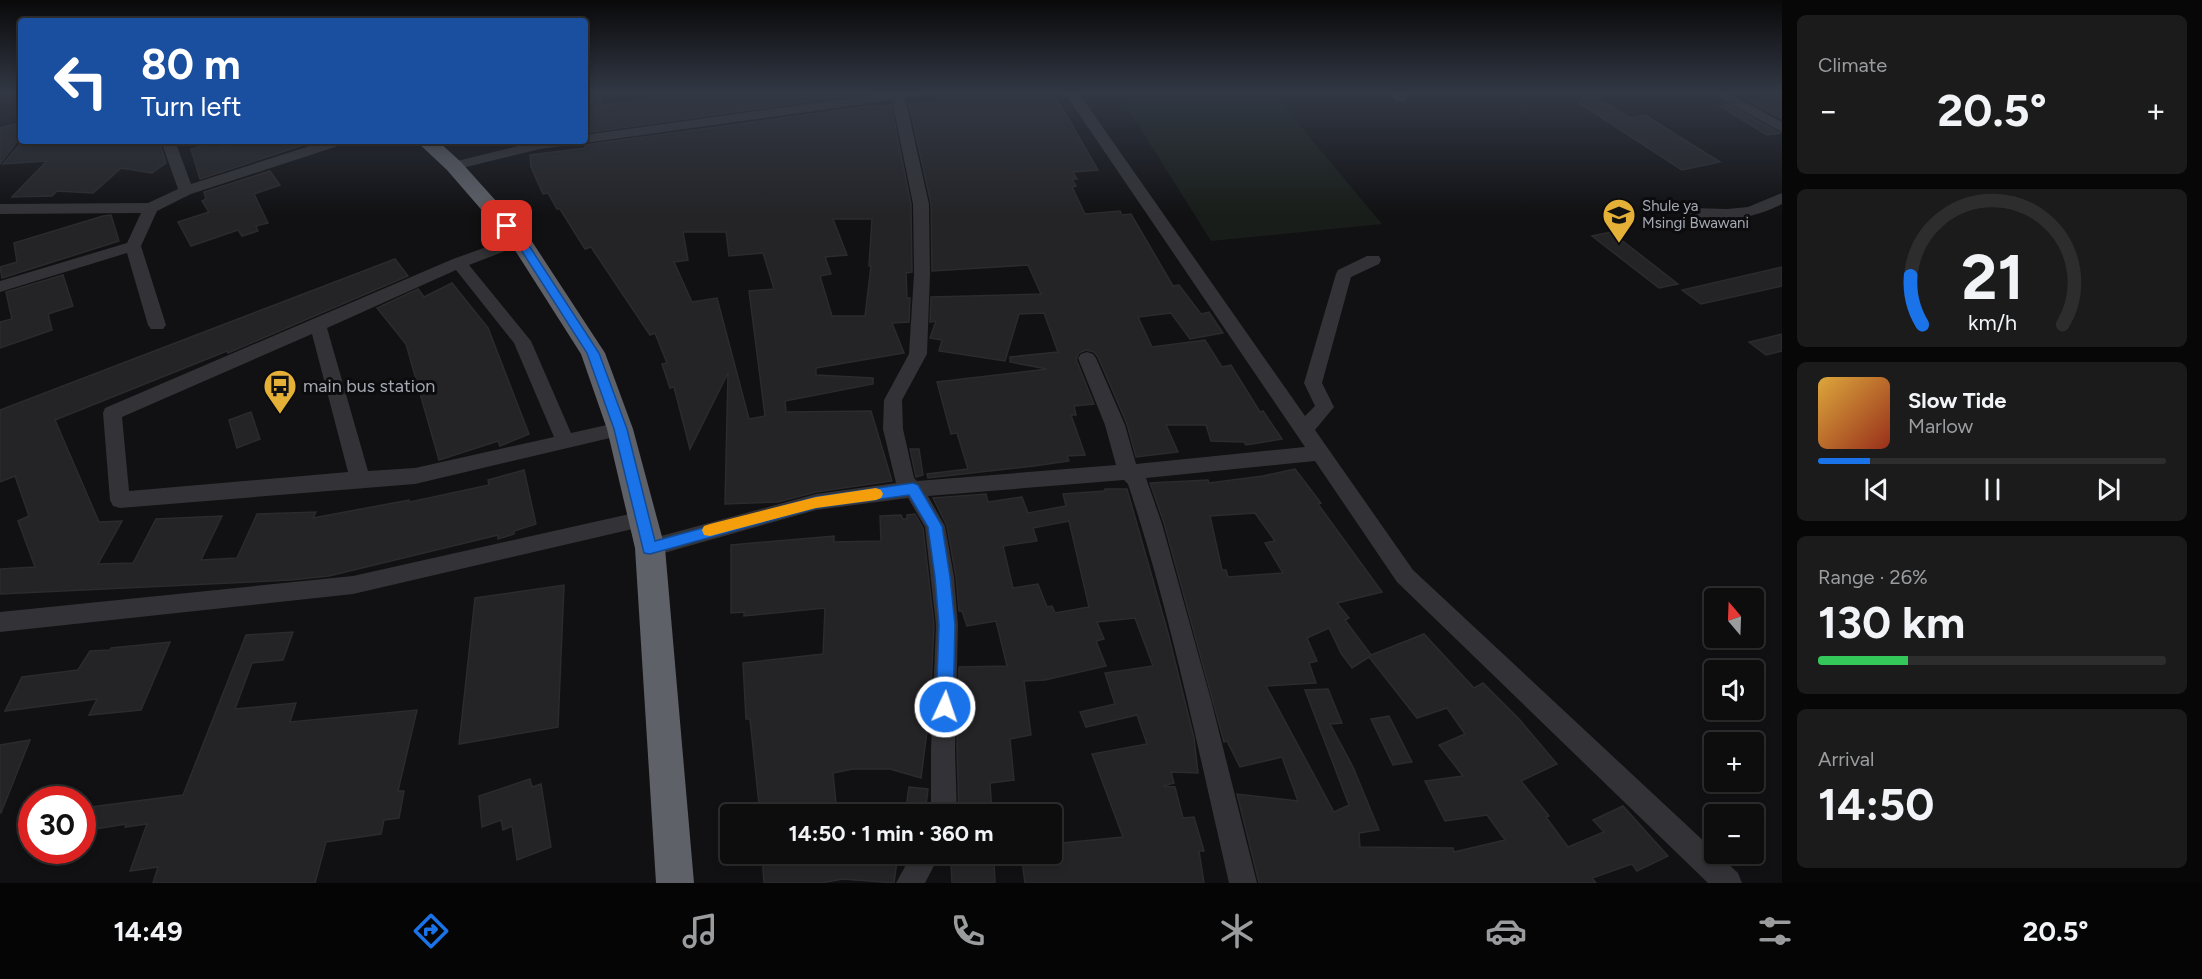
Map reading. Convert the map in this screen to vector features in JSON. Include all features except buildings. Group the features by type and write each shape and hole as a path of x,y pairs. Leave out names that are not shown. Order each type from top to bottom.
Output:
{"highway":[{"path":"429,144 454,166 520,240 593,353 620,429 650,548 675,883"}],"street":[{"path":"588,139 626,133"},
{"path":"906,133 921,204 922,274 918,354 893,400 893,429 905,482 913,489 935,526 943,577 947,625 944,804"},
{"path":"1100,133 1405,576 1728,883"},
{"path":"169,144 186,191"},
{"path":"0,209 151,208 186,191 330,144"},
{"path":"454,166 548,144"},
{"path":"1693,213 1726,216 1773,204 1782,198"},
{"path":"151,208 133,246 157,325"},
{"path":"520,240 459,263 112,414 120,500 415,476 620,429"},
{"path":"0,287 133,246"},
{"path":"1305,429 1325,407 1313,383 1344,274 1373,260"},
{"path":"459,263 522,341 565,441"},
{"path":"318,325 360,479"},
{"path":"1087,358 1115,425 1128,472 1137,480 1152,524 1199,700 1243,883"},
{"path":"650,548 816,502 913,489 1128,472 1322,453"},
{"path":"0,622 353,585 643,519"},
{"path":"910,883 921,864"}],"shaded area":[{"path":"1143,133 1306,133 1382,224 1211,241"}],"slow traffic":[{"path":"710,530 816,502 876,494"}],"place":[{"name":"Shule ya Msingi Bwawani","path":"1619,244"},
{"name":"main bus station","path":"280,415"}],"route":[{"path":"507,226 520,240 593,353 620,429 650,548 816,502 913,489 935,526 943,577 947,625 945,707"}]}
